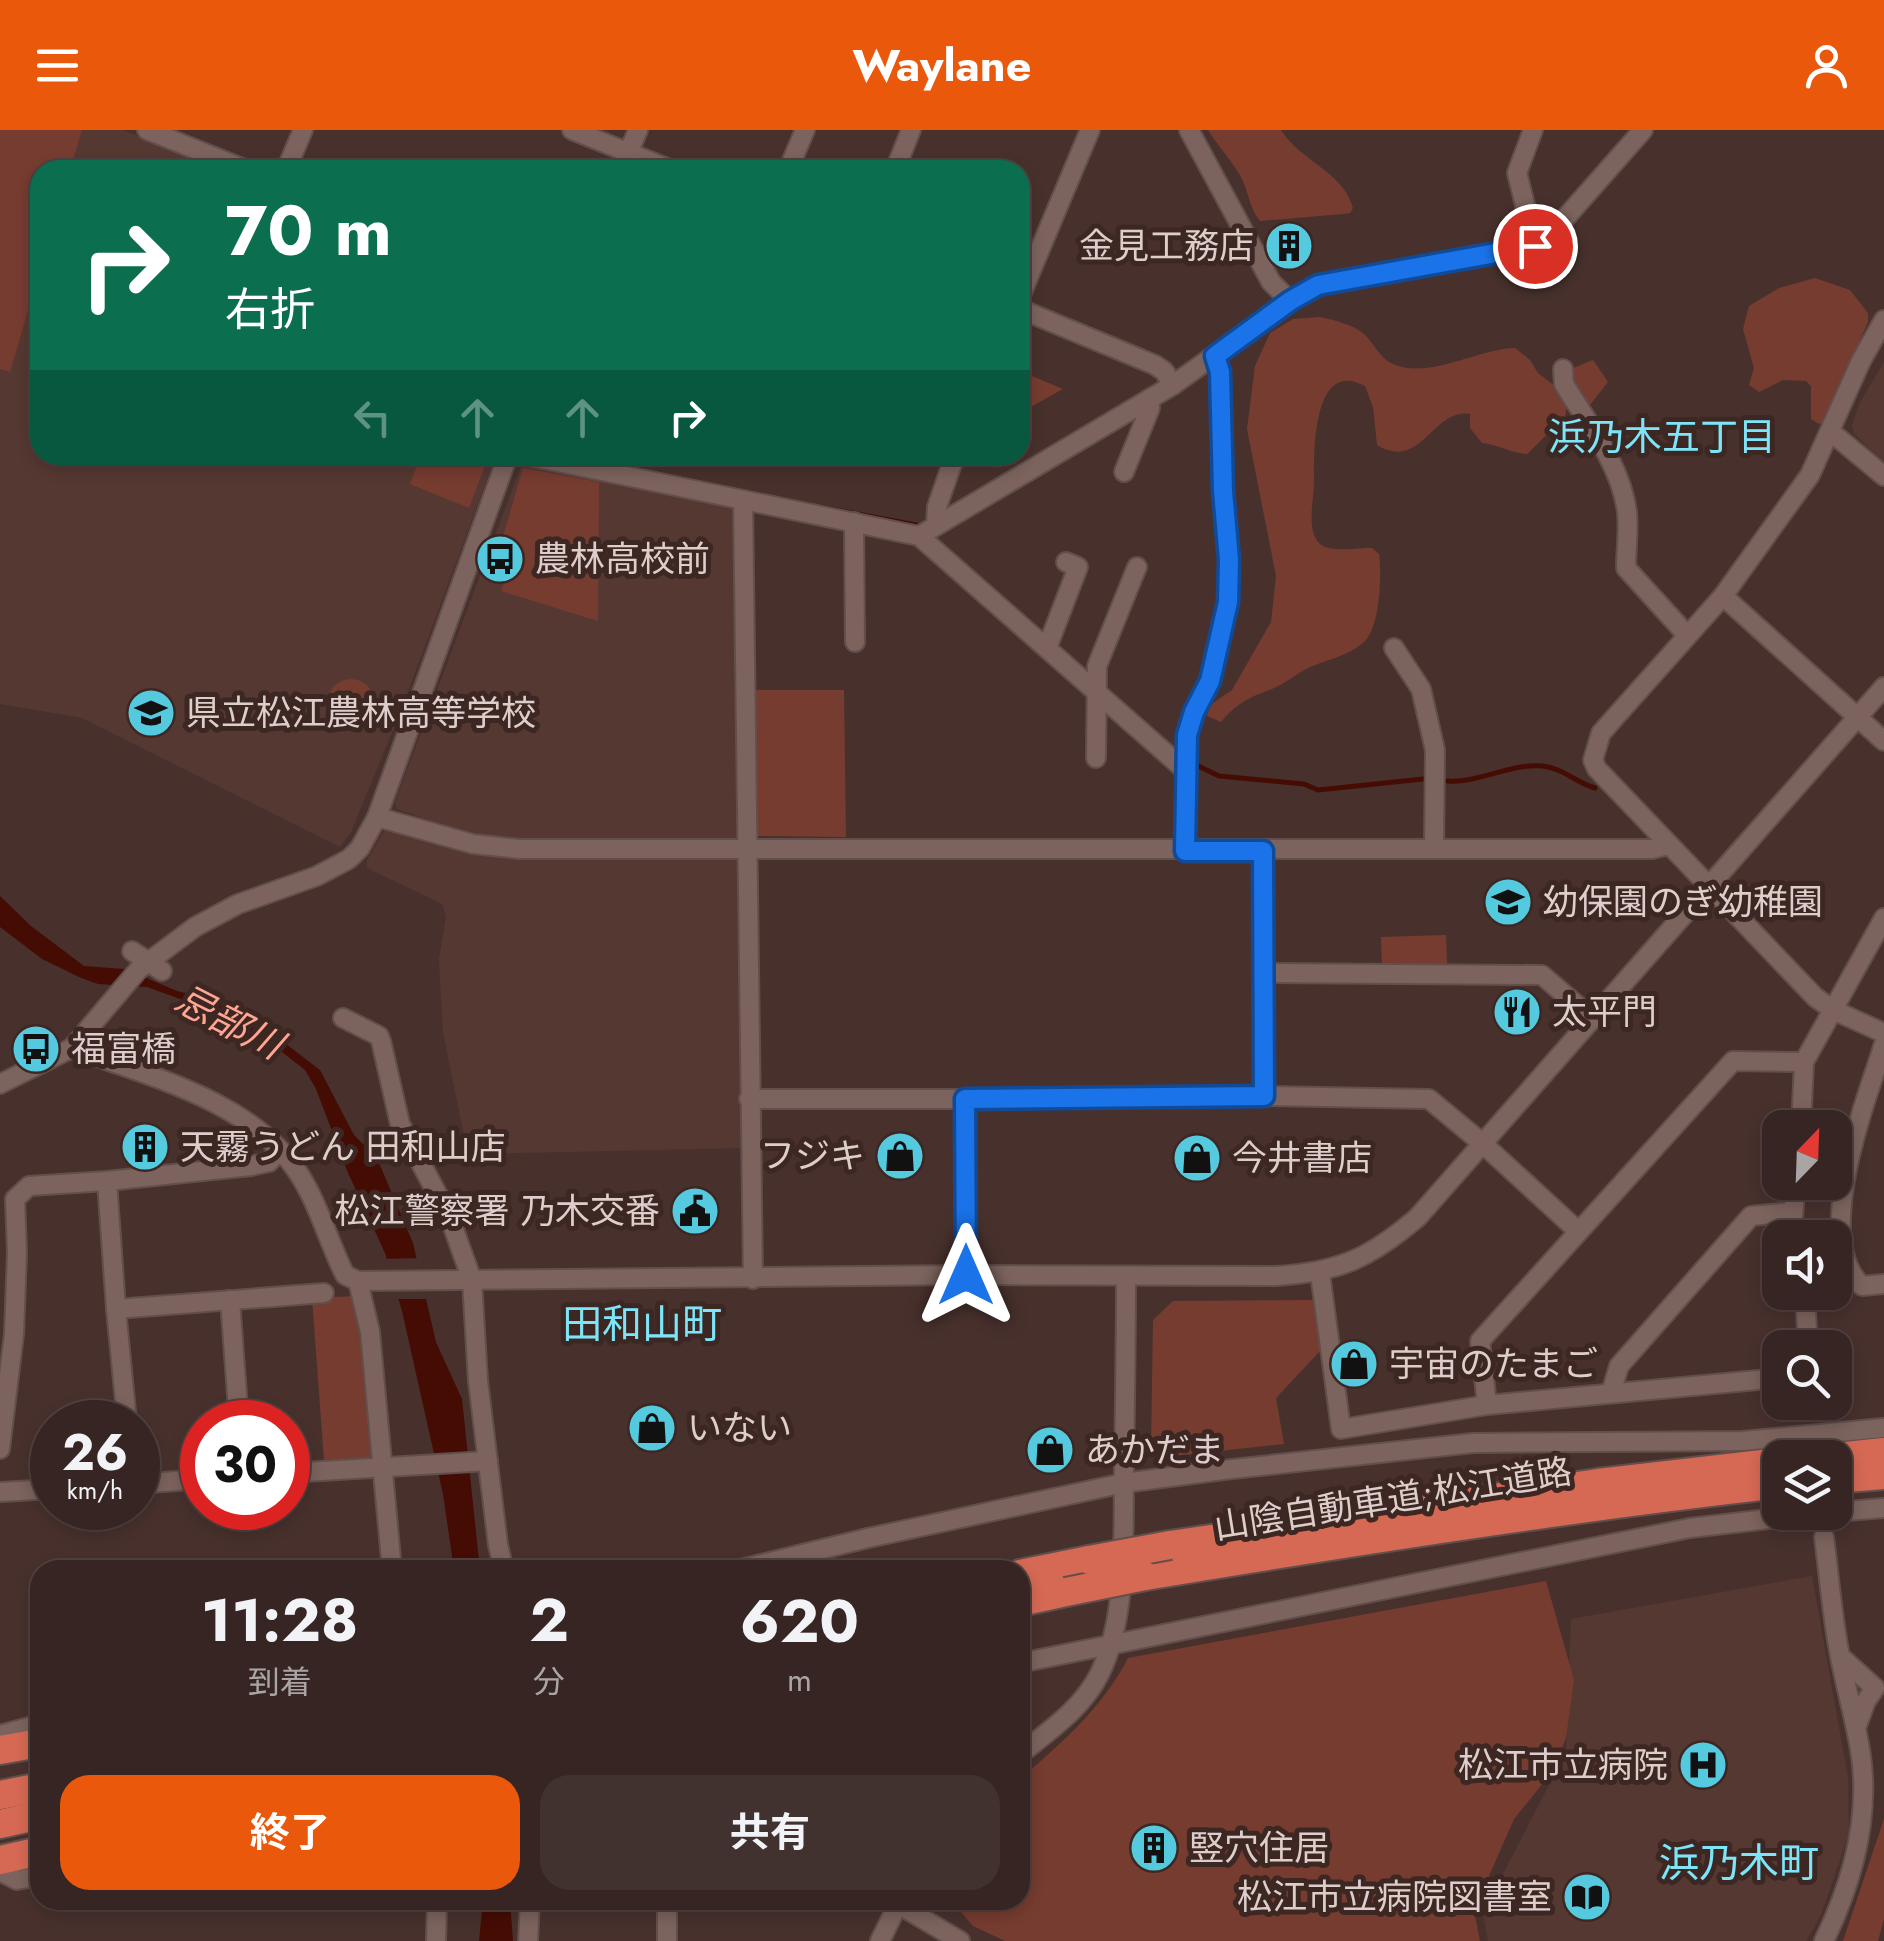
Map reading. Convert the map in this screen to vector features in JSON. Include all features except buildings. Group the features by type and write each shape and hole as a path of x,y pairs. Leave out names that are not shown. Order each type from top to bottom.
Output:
{"highway":[{"path":"1852,1455 1884,1452"},
{"name":"山陰自動車道;松江道路","path":"1030,1572 1170,1544 1560,1488 1762,1464"},
{"path":"1852,1478 1884,1475"},
{"name":"山陰自動車道;松江道路","path":"1030,1600 1145,1576 1434,1528 1762,1486"},
{"path":"0,1750 30,1745"},
{"path":"0,1796 30,1789"},
{"path":"0,1824 30,1817"},
{"path":"0,1860 30,1853"}],"street":[{"path":"147,130 222,160"},
{"path":"290,160 303,130"},
{"path":"572,130 623,160"},
{"path":"625,160 638,130"},
{"path":"792,160 805,130"},
{"path":"898,160 911,130"},
{"path":"1030,273 1090,130"},
{"path":"1189,130 1270,282 1290,301"},
{"path":"1533,130 1517,173 1535,246"},
{"path":"919,536 1173,385 1318,285 1535,246 1553,232 1643,130"},
{"path":"1030,312 1154,365 1164,371 1173,385"},
{"path":"1884,320 1810,474 1723,596 1601,732 1592,756 1597,769 1815,997 1833,1010 1884,1033"},
{"path":"1185,851 1185,770 1190,723 1210,681 1228,602 1220,372 1215,356"},
{"path":"1563,369 1564,384 1615,468 1622,490 1627,514 1626,568 1688,635"},
{"path":"1124,472 1150,408 1149,399"},
{"path":"1830,432 1884,476"},
{"path":"0,1084 72,1048 145,963 212,916 334,869 360,848 376,817 504,465"},
{"path":"573,465 919,536 1096,685 1185,770"},
{"path":"936,525 936,508 951,465"},
{"path":"743,500 753,1280"},
{"path":"854,522 855,642"},
{"path":"1049,644 1079,567"},
{"path":"1096,758 1097,666 1137,567"},
{"path":"1723,596 1884,741"},
{"path":"1394,648 1421,689 1435,750 1434,849"},
{"path":"72,1048 215,1102 248,1121 297,1171 345,1275 364,1282 1320,1273 1356,1261 1418,1217 1884,686"},
{"path":"376,817 473,844 518,850 1263,851 1652,849 1668,845"},
{"path":"1263,851 1264,1096"},
{"path":"1802,1110 1804,1062 1884,918"},
{"path":"1262,974 1542,975 1594,1019"},
{"path":"342,1018 382,1041 400,1124 449,1216 463,1280 478,1381 483,1461 502,1560"},
{"path":"1884,1044 1840,1193 1840,1232 1852,1276 1862,1286 1884,1284"},
{"path":"1487,1405 1480,1341 1733,1061 1804,1062"},
{"path":"749,1099 1428,1099 1578,1231"},
{"path":"965,1099 966,1275"},
{"path":"0,1449 14,1334 16,1199 29,1186 251,1166 269,1162 280,1150"},
{"path":"107,1181 124,1400"},
{"path":"1792,1220 1794,1200"},
{"path":"1625,1398 1618,1366 1751,1216 1792,1212"},
{"path":"1320,1273 1341,1428 1487,1405 1625,1398 1762,1380"},
{"path":"1030,1745 1086,1697 1112,1643 1123,1540 1126,1276"},
{"path":"364,1282 388,1466 392,1560"},
{"path":"116,1308 324,1293"},
{"path":"230,1300 237,1400"},
{"path":"779,1560 1124,1483 1473,1444 1743,1441 1884,1428"},
{"path":"310,1471 483,1461"},
{"path":"0,1492 30,1490"},
{"path":"1852,1510 1884,1508"},
{"path":"1030,1661 1690,1528 1762,1520"},
{"path":"1824,1537 1864,1790 1860,1835 1841,1906 1824,1941"},
{"path":"1840,1655 1852,1670 1880,1684"},
{"path":"1848,1695 1880,1684"},
{"path":"1856,1728 1866,1701 1880,1684"},
{"path":"0,1736 30,1727"},
{"path":"0,1871 17,1880 30,1878"},
{"path":"436,1941 437,1910"},
{"path":"528,1941 530,1910"},
{"path":"667,1910 667,1941"},
{"path":"880,1941 895,1910"},
{"path":"912,1910 960,1941"}],"shaded area":[{"path":"0,130 123,130 197,160 30,160 30,465 492,465 402,708 351,832 340,847 82,718 0,704"},
{"path":"0,130 82,130 73,160 30,160 30,304 10,372 0,369"},
{"path":"1208,130 1281,130 1331,175 1348,195 1353,208 1343,214 1260,221 1241,177"},
{"path":"1815,278 1850,290 1868,313 1840,396 1826,421 1819,424 1811,419 1811,386 1806,381 1783,380 1759,392 1749,385 1754,368 1743,329 1749,306 1779,288"},
{"path":"1320,317 1359,331 1387,360 1405,368 1436,366 1515,348 1560,390 1567,405 1565,417 1527,454 1482,443 1470,428 1470,414 1446,420 1405,451 1392,451 1377,445 1373,407 1365,386 1348,381 1335,385 1326,396 1316,432 1313,530 1324,546 1372,548 1379,554 1380,588 1373,627 1356,648 1250,698 1221,722 1207,716 1210,705 1232,690 1271,622 1276,576 1247,429 1255,366 1270,333 1293,319"},
{"path":"1593,360 1608,382 1586,410 1566,371"},
{"path":"1884,362 1884,463 1855,435 1852,426 1859,404"},
{"path":"1030,375 1063,389 1030,407"},
{"path":"417,465 485,465 469,508 410,484"},
{"path":"522,465 715,502 738,511 743,838 737,843 521,839 465,833 397,809 395,802"},
{"path":"523,468 599,482 598,621 501,591 508,571 517,565 499,550"},
{"path":"351,679 367,686 374,702 367,718 351,725 335,718 328,702 335,686"},
{"path":"752,690 844,690 846,837 757,836 752,832"},
{"path":"386,828 507,857 740,855 742,1148 472,1154 467,1151 443,1032 439,959 446,917 442,904 367,868 367,860"},
{"path":"0,896 31,926 84,966 125,969 177,991 206,998 264,1027 320,1070 354,1135 377,1158 413,1243 436,1342 462,1399 479,1560 453,1560 443,1494 385,1253 305,1070 264,1038 224,1015 147,987 98,984 81,978 42,959 0,927"},
{"path":"1446,935 1447,964 1382,965 1381,937"},
{"path":"357,1296 374,1452 371,1458 324,1460 312,1298"},
{"path":"1313,1300 1321,1350 1276,1398 1284,1444 1164,1457 1151,1447 1153,1320 1173,1301"},
{"name":"松江市立病院","path":"1812,1576 1848,1778 1849,1834 1821,1915 1806,1941 1488,1941 1483,1913 1566,1752 1571,1619"},
{"path":"1546,1581 1574,1680 1566,1738 1552,1772 1514,1819 1474,1910 1480,1941 1005,1941 973,1926 959,1910 1030,1910 1030,1770 1094,1708 1128,1658"},
{"path":"1884,1819 1884,1919 1878,1941 1843,1941"},
{"path":"482,1910 511,1910 513,1941 479,1941"}],"pier":[{"path":"423,1258 433,1299 393,1299 382,1259"}],"waterway":[{"path":"614,465 810,505"},
{"path":"820,507 916,525"},
{"path":"1192,763 1219,776 1304,784 1318,790 1423,779"},
{"path":"1447,781 1543,766 1595,788"}],"tunnel":[{"path":"1814,1420 1815,1440"}],"place":[{"name":"金見工務店","path":"1289,246"},
{"name":"農林高校前","path":"500,559"},
{"name":"県立松江農林高等学校","path":"151,713"},
{"name":"幼保園のぎ幼稚園","path":"1508,902"},
{"name":"太平門","path":"1517,1012"},
{"name":"福富橋","path":"36,1049"},
{"name":"天霧うどん 田和山店","path":"145,1147"},
{"name":"フジキ","path":"900,1156"},
{"name":"今井書店","path":"1197,1158"},
{"name":"松江警察署 乃木交番","path":"695,1211"},
{"name":"宇宙のたまご","path":"1354,1364"},
{"name":"いない","path":"652,1428"},
{"name":"あかだま","path":"1050,1450"},
{"name":"松江市立病院","path":"1703,1765"},
{"name":"竪穴住居","path":"1154,1848"},
{"name":"松江市立病院図書室","path":"1587,1897"}],"district":[{"name":"浜乃木五丁目","path":"1662,437"},
{"name":"田和山町","path":"642,1324"},
{"name":"浜乃木町","path":"1739,1863"}],"route":[{"path":"966,1275 965,1099 1264,1096 1263,851 1185,851 1187,735 1210,681 1228,602 1220,372 1215,356 1318,285 1535,246"}],"water label":[{"name":"忌部川","path":"229,1022"}]}
